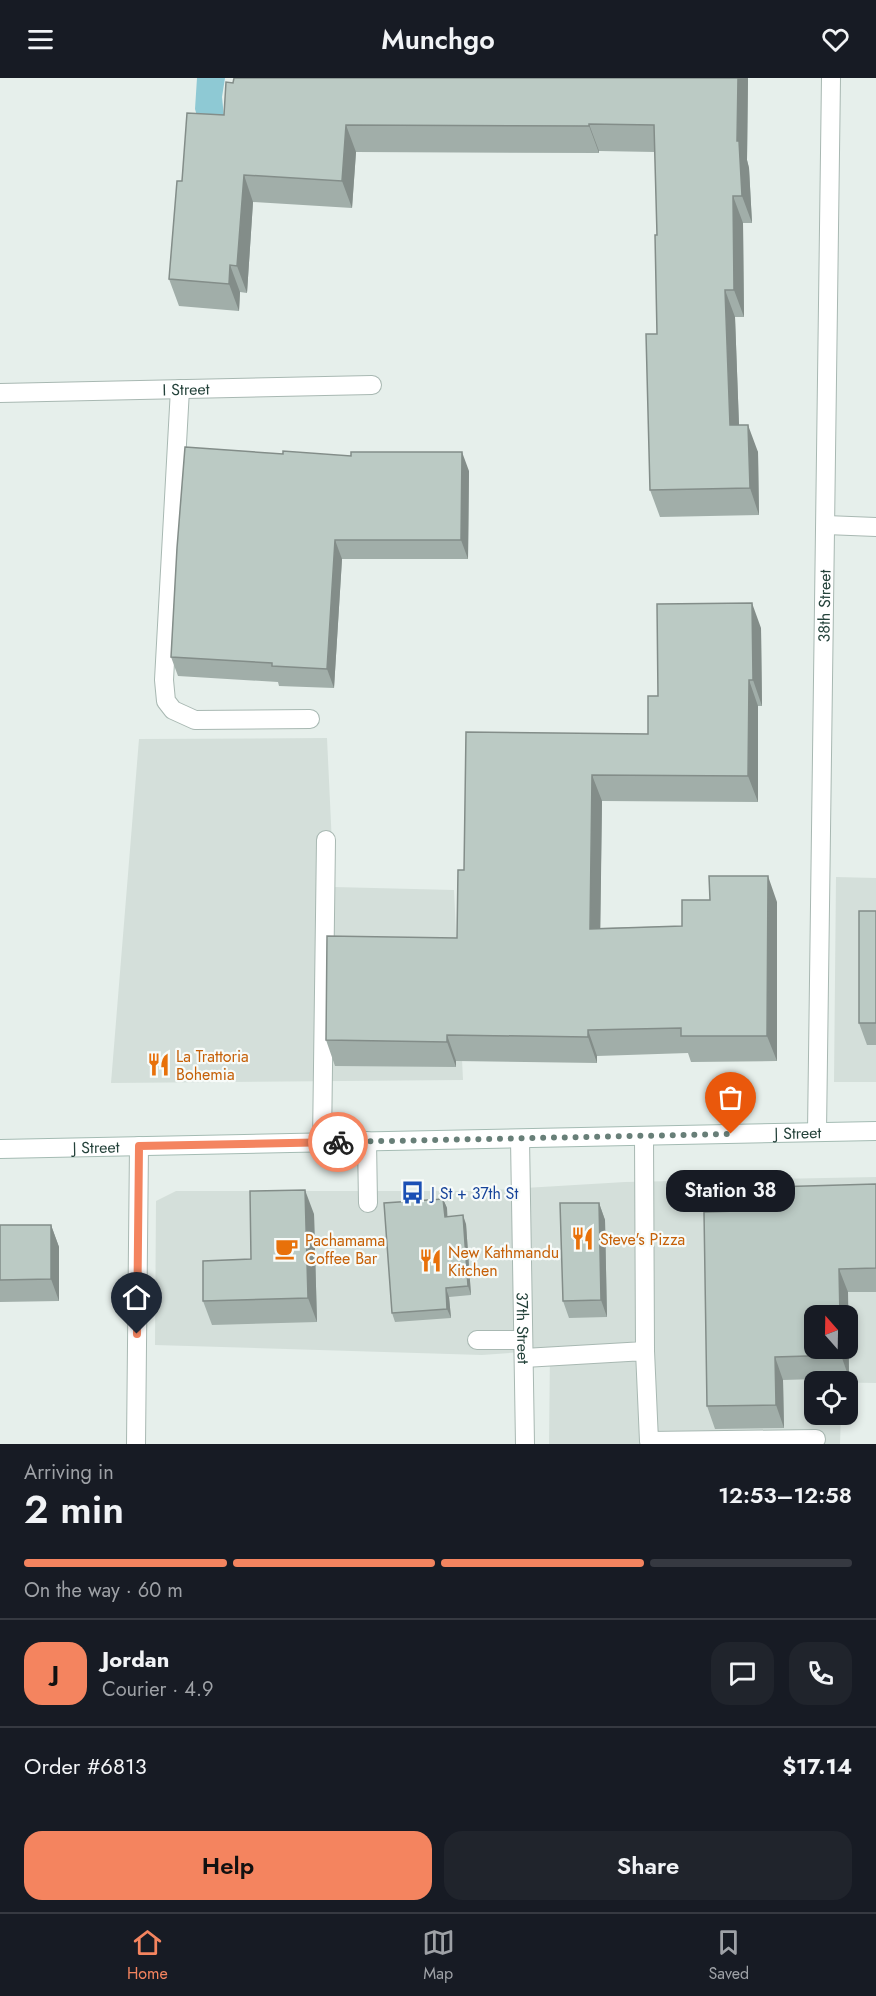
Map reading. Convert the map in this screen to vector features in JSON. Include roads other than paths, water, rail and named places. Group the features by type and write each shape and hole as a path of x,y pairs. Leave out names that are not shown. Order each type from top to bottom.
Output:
{"street":[{"name":"38th Street","path":"817,1132 831,78"},
{"name":"I Street","path":"0,393 372,385"},
{"path":"180,389 164,680 166,701 172,710 195,720 310,719"},
{"path":"826,525 876,527"},
{"path":"322,1142 326,840"},
{"name":"J Street","path":"0,1149 876,1131"},
{"path":"644,1136 645,1351 649,1440 816,1439"},
{"name":"37th Street","path":"520,1139 525,1444"},
{"path":"367,1141 368,1203"},
{"path":"136,1444 139,1146"},
{"path":"477,1340 524,1349 645,1351"}],"water":[{"path":"197,78 225,78 222,97 224,117 197,116 195,109"}],"place":[{"name":"La Trattoria Bohemia","path":"158,1065"},
{"name":"Station 38","path":"731,1134"},
{"name":"J St + 37th St","path":"413,1193"},
{"name":"Steve's Pizza","path":"582,1239"},
{"name":"Pachamama Coffee Bar","path":"287,1249"},
{"name":"New Kathmandu Kitchen","path":"430,1261"}]}
